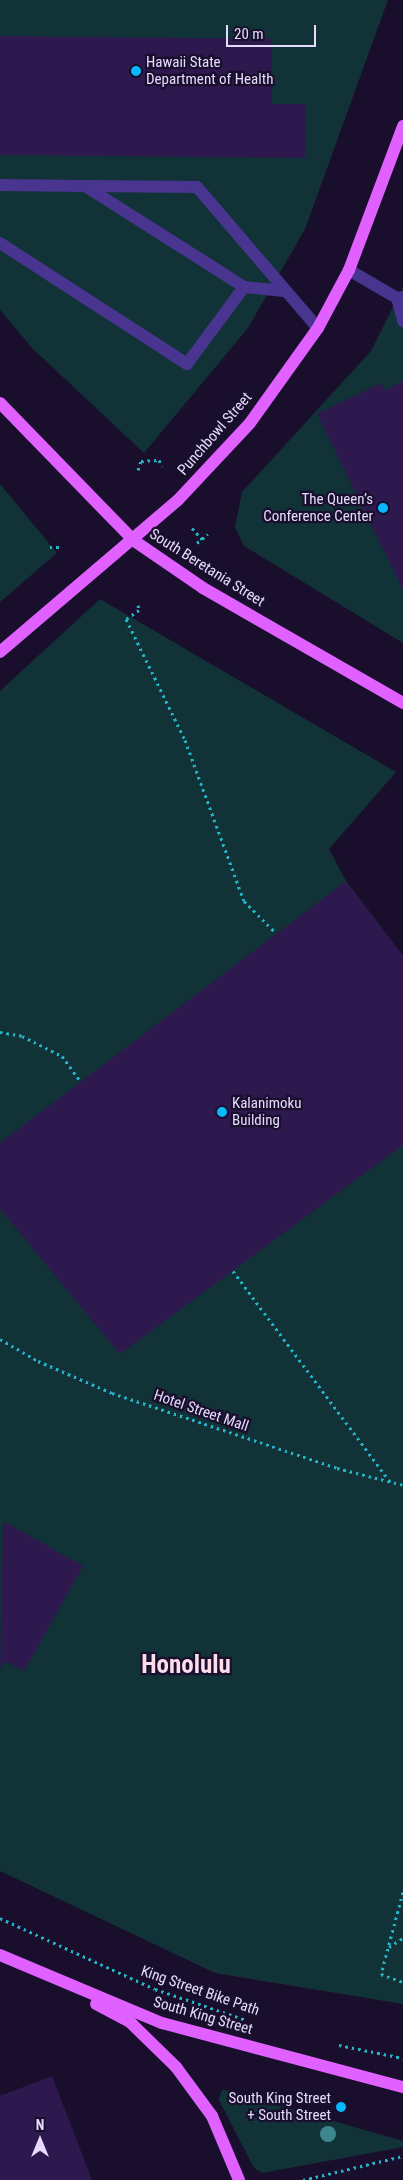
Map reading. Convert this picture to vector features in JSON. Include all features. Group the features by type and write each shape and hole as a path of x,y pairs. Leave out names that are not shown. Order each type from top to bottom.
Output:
{"main road":[{"name":"Punchbowl Street","path":"0,652 133,540 188,490 250,423 318,328 348,270 399,150 403,126"},
{"name":"South Beretania Street","path":"0,403 133,540 202,588 403,703"},
{"name":"South King Street","path":"0,1955 57,1981 162,2023 403,2087"},
{"path":"57,1981 131,2023 153,2042 212,2116 239,2180"}],"lane":[{"path":"0,185 197,188 284,291 318,328"},
{"path":"85,186 244,287 284,291"},
{"path":"0,243 187,364 244,287"},
{"path":"348,270 400,297 403,321"}],"path":[{"path":"138,470 141,462 159,460 162,466"},
{"path":"192,528 202,539"},
{"path":"197,543 208,534"},
{"path":"50,547 62,547"},
{"path":"138,605 139,610 126,619 185,740 244,901 275,932"},
{"path":"0,1032 22,1036 62,1056 81,1082"},
{"path":"232,1271 390,1482"},
{"name":"Hotel Street Mall","path":"0,1339 38,1361 112,1393 403,1485"},
{"path":"403,1892 381,1974 403,1982"},
{"name":"King Street Bike Path","path":"0,1918 155,1989 255,2023"},
{"path":"388,1947 403,1938"},
{"path":"328,2042 403,2058"},
{"path":"303,2180 403,2156"}],"green space":[{"path":"0,0 388,0 305,229 248,328 144,453 32,348 0,310"},
{"path":"403,287 403,643 244,546 235,527 242,492 371,351"},
{"path":"0,484 57,553 0,602"},
{"path":"100,599 396,772 329,849 346,881 403,956 403,2004 215,1973 0,1871 0,691"},
{"path":"222,2089 403,2141 403,2147 262,2173 254,2168 219,2100"}],"building":[{"name":"Hawaii State Department of Health","path":"0,36 272,39 272,104 305,104 305,158 0,155"},
{"name":"The Queen’s Conference Center","path":"403,381 403,590 317,414 381,383 384,390"},
{"name":"Kalanimoku Building","path":"346,881 403,956 403,1145 120,1354 0,1209 0,1143"},
{"path":"3,1521 83,1566 24,1671 4,1661 0,1669"},
{"path":"52,2076 92,2180 0,2180 0,2096"}],"place":[{"name":"Hawaii State Department of Health","path":"136,71"},
{"name":"The Queen’s Conference Center","path":"383,508"},
{"name":"Kalanimoku Building","path":"222,1112"},
{"name":"South King Street + South Street","path":"341,2107"}],"district":[{"name":"Honolulu","path":"186,1665"}]}
